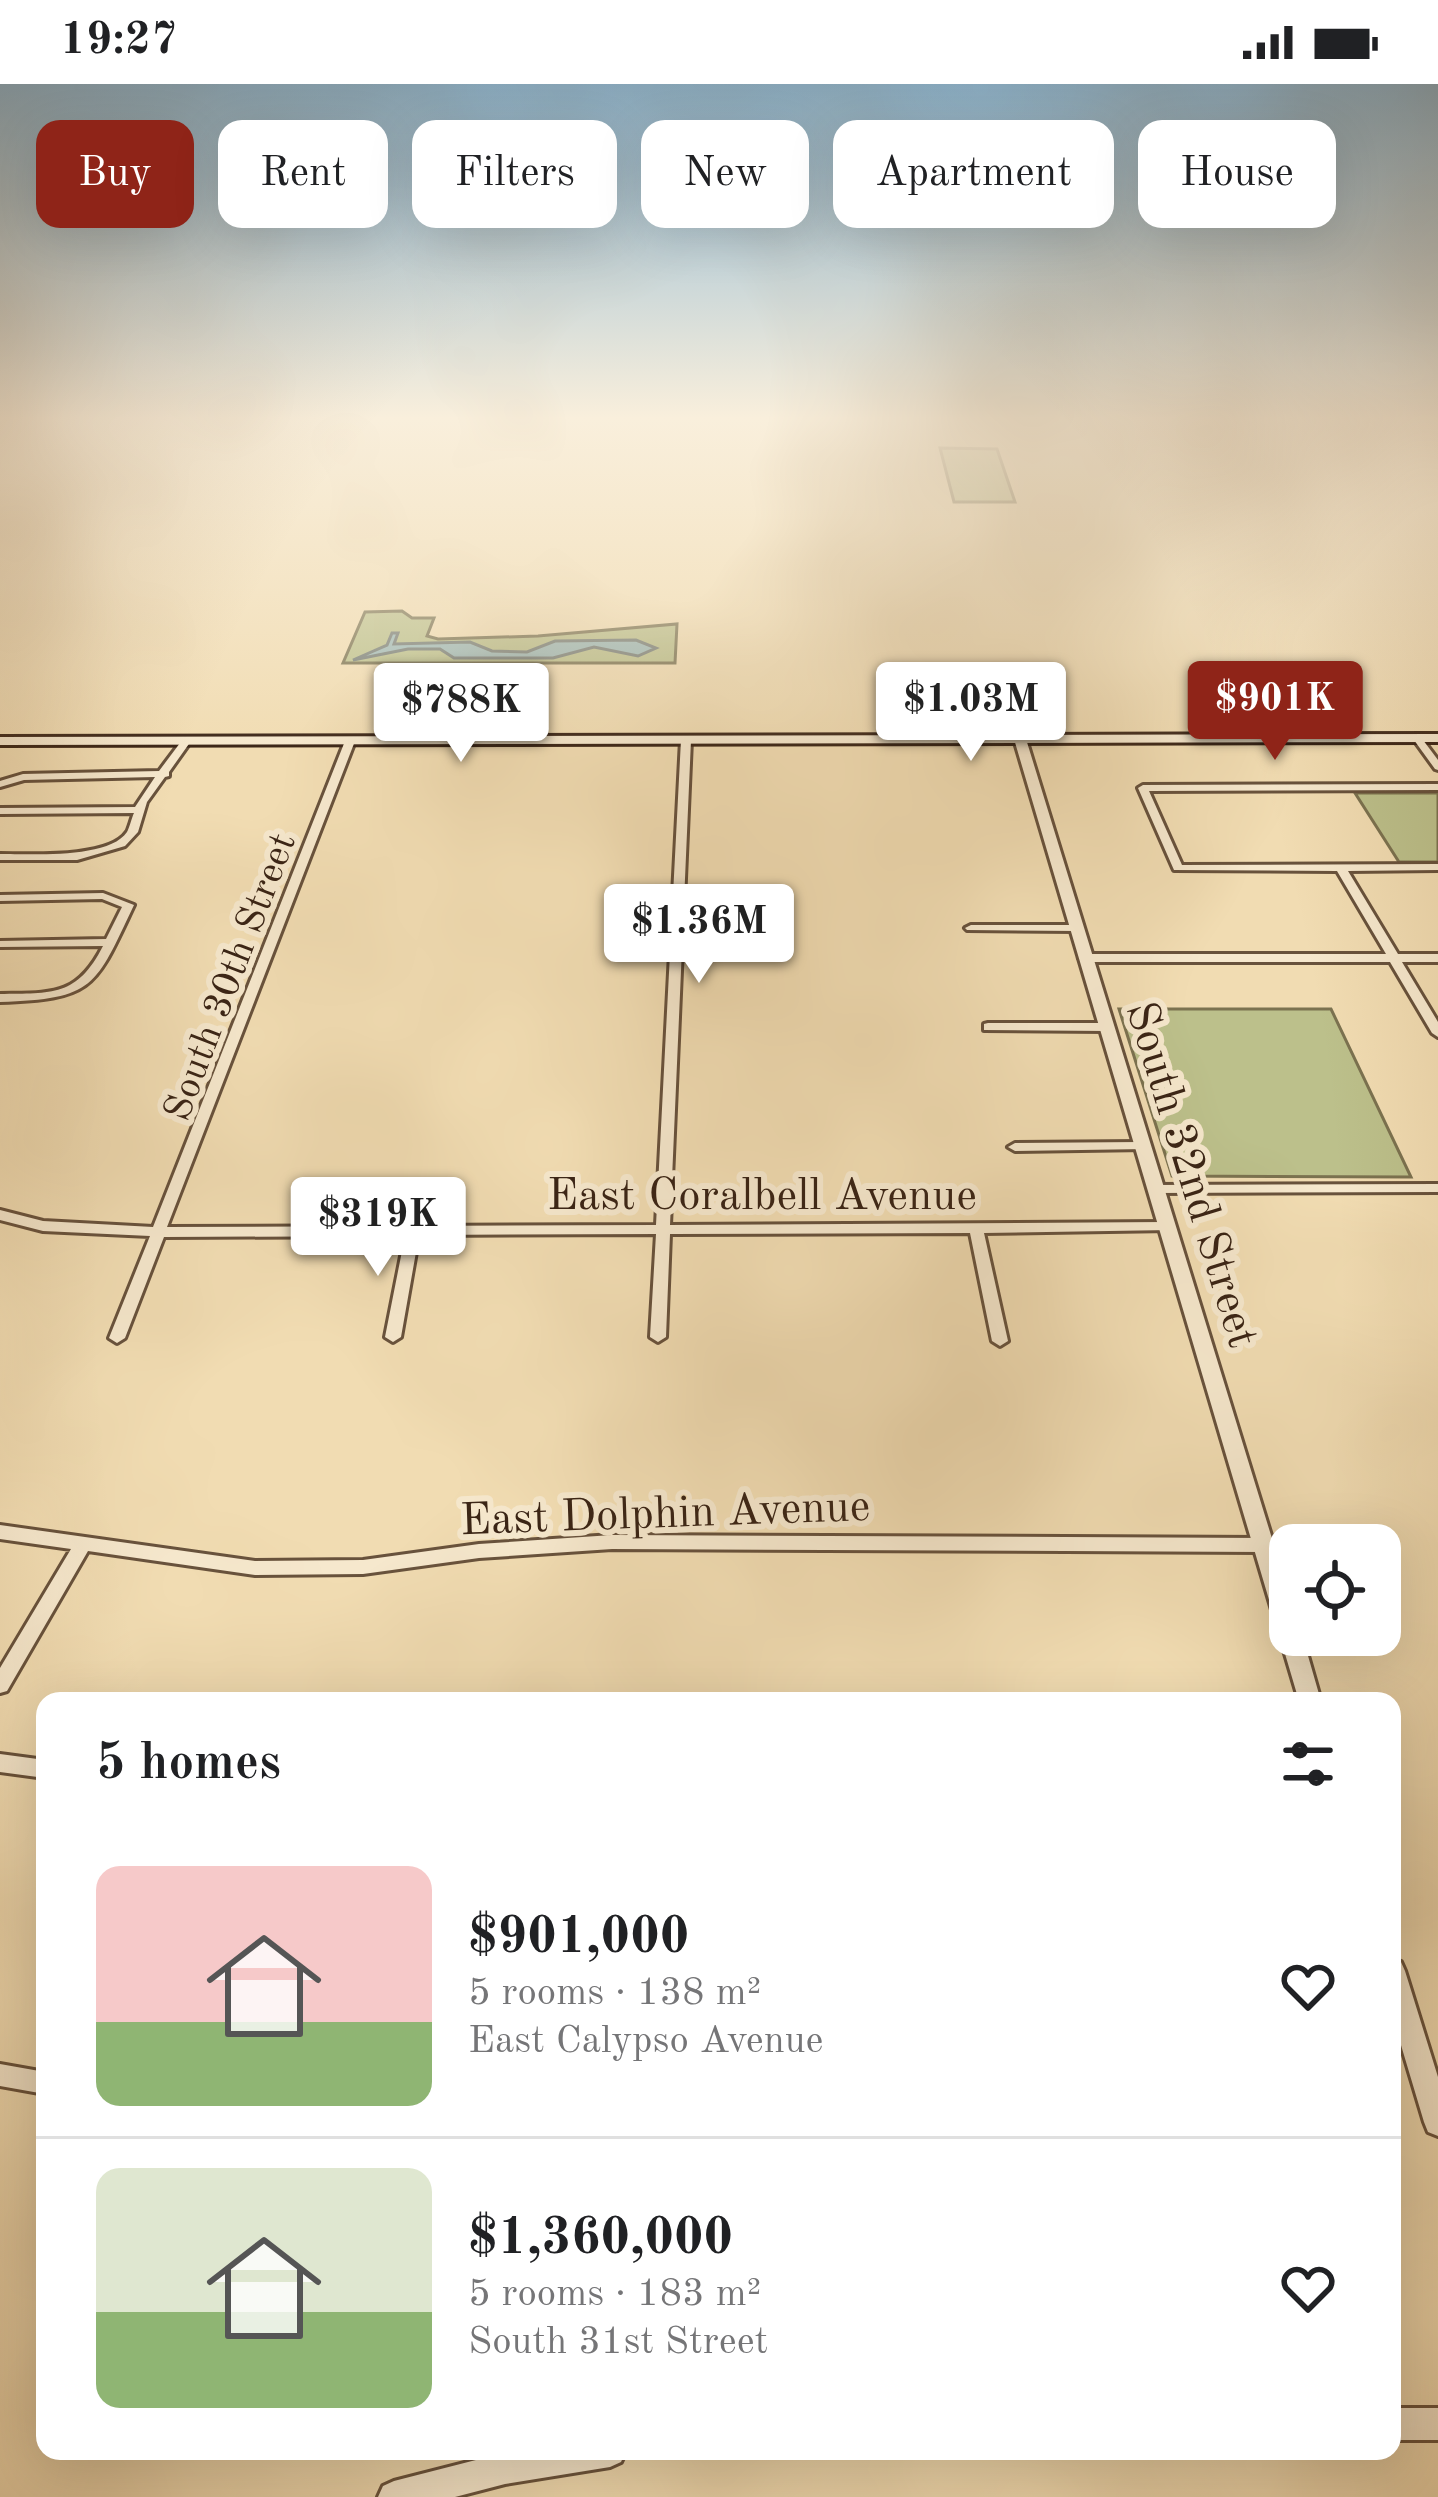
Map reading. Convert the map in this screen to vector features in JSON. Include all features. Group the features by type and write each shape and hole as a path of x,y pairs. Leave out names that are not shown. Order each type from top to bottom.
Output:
{"main road":[{"path":"0,741 1438,738"}],"street":[{"path":"1417,738 1438,767"},
{"name":"South 32nd Street","path":"1020,739 1269,1565"},
{"path":"658,1337 686,740"},
{"path":"0,857 77,857 105,852 133,832 139,810 186,741"},
{"name":"South 30th Street","path":"117,1338 350,741"},
{"path":"0,784 23,777 166,774"},
{"path":"1438,787 1143,788 1178,868 1438,867"},
{"path":"0,811 139,810"},
{"path":"1341,868 1438,1034"},
{"path":"0,898 86,896 128,905 93,976 74,992 58,997 0,998"},
{"path":"971,928 1076,928"},
{"path":"0,944 110,942"},
{"path":"1085,958 1438,958"},
{"path":"988,1027 1106,1027"},
{"path":"1015,1147 1141,1146"},
{"path":"1155,1189 1438,1188"},
{"name":"East Coralbell Avenue","path":"0,1215 43,1226 160,1232 1166,1227"},
{"path":"976,1228 1000,1341"},
{"path":"393,1337 413,1229"},
{"name":"East Dolphin Avenue","path":"0,1532 256,1568 363,1567 479,1551 612,1543 1263,1545"},
{"path":"0,1685 83,1543"},
{"name":"South 32nd Street","path":"1297,1656 1307,1692"},
{"path":"0,1763 36,1768"},
{"path":"1403,2043 1438,2122"},
{"path":"0,2074 36,2082"},
{"path":"1401,2424 1438,2424"},
{"path":"394,2497 554,2460"}],"green space":[{"path":"402,611 412,618 434,618 427,636 438,639 677,624 675,663 343,663 365,612"},
{"path":"1355,793 1438,793 1438,862 1399,862"},
{"path":"1119,1009 1331,1009 1411,1177 1172,1176"}],"water":[{"path":"392,633 398,633 394,644 470,642 492,651 527,652 555,641 636,640 656,648 638,656 594,647 553,658 454,658 440,649 408,649 353,660 387,645"}]}
